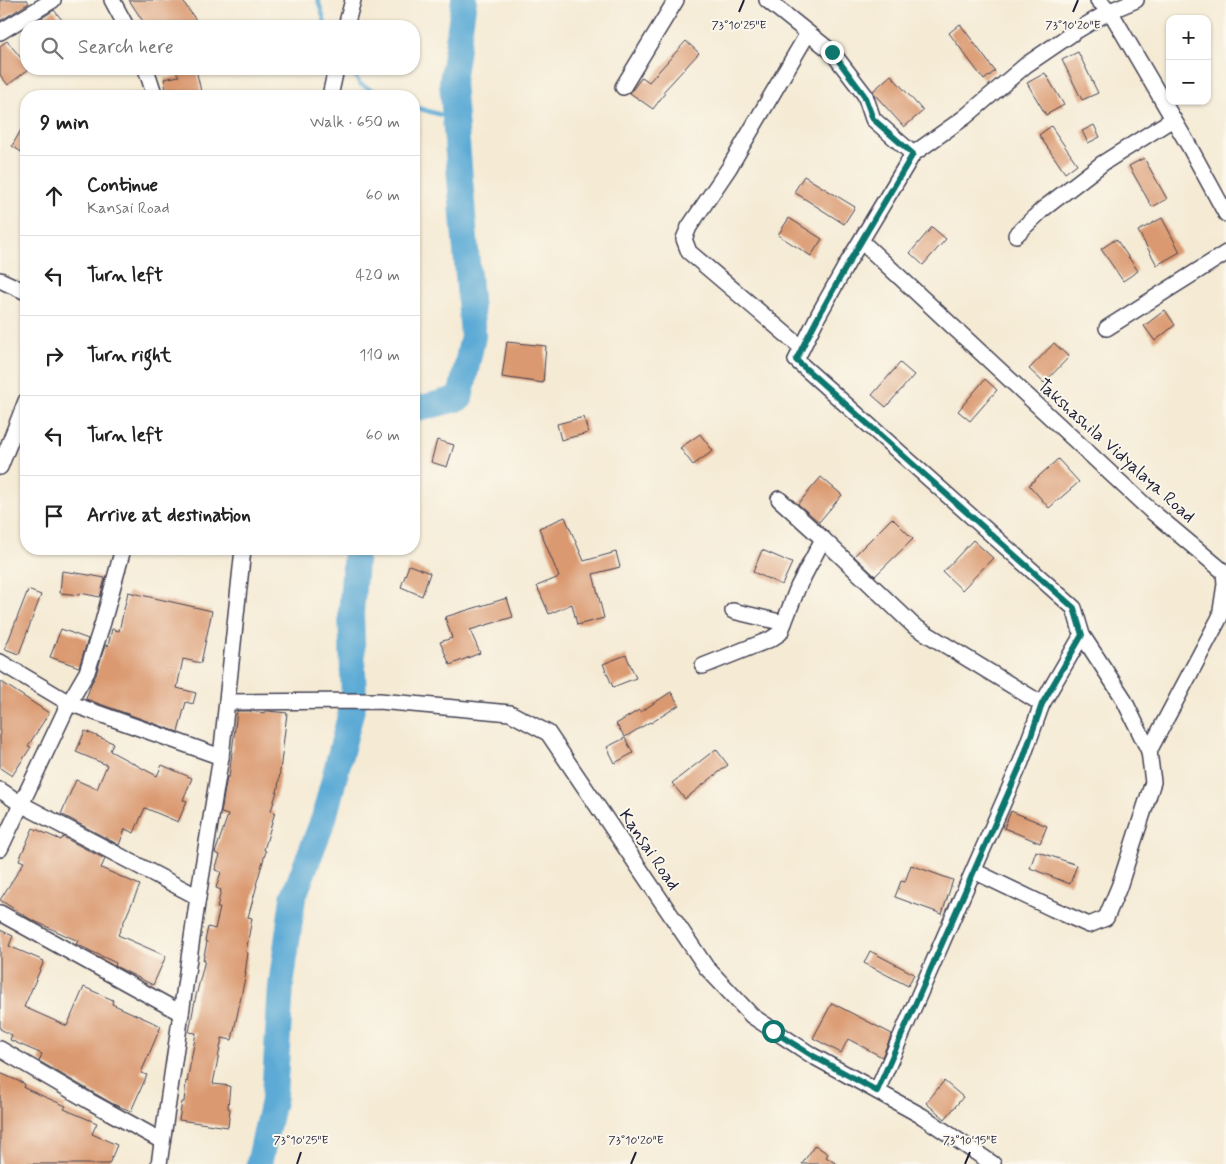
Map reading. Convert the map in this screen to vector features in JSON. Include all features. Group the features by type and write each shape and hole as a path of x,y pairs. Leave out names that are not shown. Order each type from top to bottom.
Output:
{"street":[{"path":"0,32 53,0"},
{"path":"112,0 123,20"},
{"path":"348,20 353,0"},
{"path":"624,87 676,0"},
{"path":"767,0 832,52 864,95 873,119 913,154"},
{"path":"1098,0 1110,11 1226,214"},
{"path":"974,871 1089,924 1106,918 1119,887 1153,782 1148,751 1122,696 1082,635 1074,608 796,360 819,314 913,154 964,117 1026,65 1076,30 1110,11 1136,0"},
{"path":"802,348 689,252 684,240 688,227 729,168 808,33"},
{"path":"148,75 152,90"},
{"path":"331,90 335,75"},
{"path":"1016,235 1044,209 1103,163 1172,119"},
{"name":"Takshashila Vidyalaya Road","path":"861,241 1150,510 1224,572 1225,584 1220,617 1148,751"},
{"path":"1106,328 1226,253"},
{"path":"0,280 20,289"},
{"path":"0,468 20,416"},
{"path":"779,499 914,626 1042,704"},
{"path":"703,666 771,639 780,633 798,587 823,539"},
{"path":"0,849 69,703 87,672 122,555"},
{"path":"160,1164 180,1013 221,757 242,555"},
{"path":"733,611 784,623"},
{"path":"877,1091 1022,762 1042,704 1082,635"},
{"path":"0,662 69,703 221,757"},
{"name":"Kansai Road","path":"227,702 379,701 510,713 548,733 706,967 752,1016 813,1056 922,1116 992,1164"},
{"path":"0,790 22,804 198,897"},
{"path":"0,913 180,1013"},
{"path":"0,1049 162,1141"}],"building":[{"path":"0,0 27,0 29,3 0,21"},
{"path":"129,0 182,0 196,20 142,20"},
{"path":"54,10 62,20 38,20"},
{"path":"960,24 995,71 984,80 949,33"},
{"path":"7,41 20,57 21,75 8,85 0,75 0,46"},
{"path":"686,41 699,53 663,92 665,93 653,109 630,93 642,77 649,82"},
{"path":"1078,52 1098,93 1082,100 1062,60"},
{"path":"1045,73 1064,105 1046,115 1027,83"},
{"path":"197,75 201,90 166,90 164,79"},
{"path":"891,75 923,111 904,127 873,91"},
{"path":"1094,125 1100,137 1088,143 1082,131"},
{"path":"1051,126 1077,164 1065,173 1039,135"},
{"path":"20,132 20,151 12,146"},
{"path":"1144,158 1167,199 1152,207 1129,166"},
{"path":"804,176 855,207 844,224 794,192"},
{"path":"789,218 822,239 811,256 778,235"},
{"path":"1162,218 1180,252 1157,265 1138,231"},
{"path":"932,227 946,239 923,265 910,253"},
{"path":"1116,239 1138,271 1123,281 1101,249"},
{"path":"1165,310 1175,325 1155,341 1144,326"},
{"path":"507,342 546,346 543,383 502,377"},
{"path":"1054,343 1069,357 1044,383 1029,369"},
{"path":"900,363 914,375 886,407 872,395"},
{"path":"985,379 997,390 970,421 958,411"},
{"path":"584,417 588,433 561,440 557,424"},
{"path":"700,434 713,451 693,465 680,448"},
{"path":"437,440 454,445 447,467 431,462"},
{"path":"1058,459 1079,482 1049,508 1029,485"},
{"path":"821,477 842,495 819,522 798,504"},
{"path":"565,517 584,561 616,552 620,567 593,574 604,618 577,625 572,604 549,614 537,586 559,577 539,528"},
{"path":"892,518 913,539 875,576 854,556"},
{"path":"973,540 993,558 962,590 943,572"},
{"path":"762,550 792,563 782,585 753,572"},
{"path":"409,565 430,573 422,596 401,587"},
{"path":"62,571 105,578 100,597 80,593 80,595 60,593"},
{"path":"28,590 41,595 19,654 5,649"},
{"path":"128,592 212,611 201,663 183,659 177,688 196,693 193,704 186,702 178,732 86,699 105,645 108,646 112,629 119,631"},
{"path":"507,598 513,617 470,630 480,653 450,665 440,642 452,638 445,617"},
{"path":"61,629 88,639 79,667 50,657"},
{"path":"626,655 636,678 613,687 603,664"},
{"path":"0,681 49,713 28,746 31,747 12,776 0,768"},
{"path":"671,692 679,705 625,737 616,724 639,710 640,712"},
{"path":"237,711 287,713 278,788 271,811 275,812 248,917 252,918 246,952 248,953 246,973 232,1040 222,1038 213,1084 230,1086 228,1127 179,1120 196,1033 189,1032 205,960 203,960 207,942 205,941 208,927 215,929 220,908 217,908 221,890 216,888 221,872 215,870 220,855 215,853 228,815 221,813 227,777 229,777"},
{"path":"85,731 113,743 110,751 157,776 162,765 192,778 183,800 187,801 178,822 145,808 134,833 125,829 119,845 61,814 76,780 97,789 107,765 76,752"},
{"path":"625,738 633,753 615,763 607,747"},
{"path":"716,749 728,765 685,799 672,783"},
{"path":"1011,811 1047,826 1040,843 1004,828"},
{"path":"33,828 61,840 63,837 105,859 101,868 140,885 118,935 166,956 153,985 115,966 116,963 76,944 78,941 30,919 0,900 24,862 19,860"},
{"path":"1036,851 1077,865 1070,884 1030,868"},
{"path":"911,865 953,880 942,914 895,897 901,881 905,882"},
{"path":"0,930 13,936 9,946 44,961 24,1007 67,1026 84,987 113,1000 112,1004 161,1026 141,1073 147,1075 131,1111 113,1104 39,1061 42,1054 10,1040 12,1035 0,1029"},
{"path":"870,951 914,974 908,986 864,963"},
{"path":"832,1003 892,1034 882,1057 848,1039 841,1053 813,1038"},
{"path":"0,1073 25,1084 24,1088 66,1106 64,1109 97,1123 92,1134 117,1145 109,1164 0,1164"},
{"path":"944,1081 963,1097 945,1119 926,1103"},
{"path":"815,1145 828,1154 826,1157 837,1164 802,1164"}],"waterway":[{"path":"318,0 324,20"},
{"path":"420,408 460,398 473,336 452,82 464,0"},
{"path":"355,75 360,84 372,90"},
{"path":"420,109 455,119"},
{"path":"259,1164 274,1096 281,986 293,898 324,818 354,701 351,613 356,555"}],"route":[{"path":"773,1031 813,1056 877,1091 1022,762 1042,704 1082,635 1074,608 796,360 848,262 913,154 873,119 864,95 832,52"}]}
